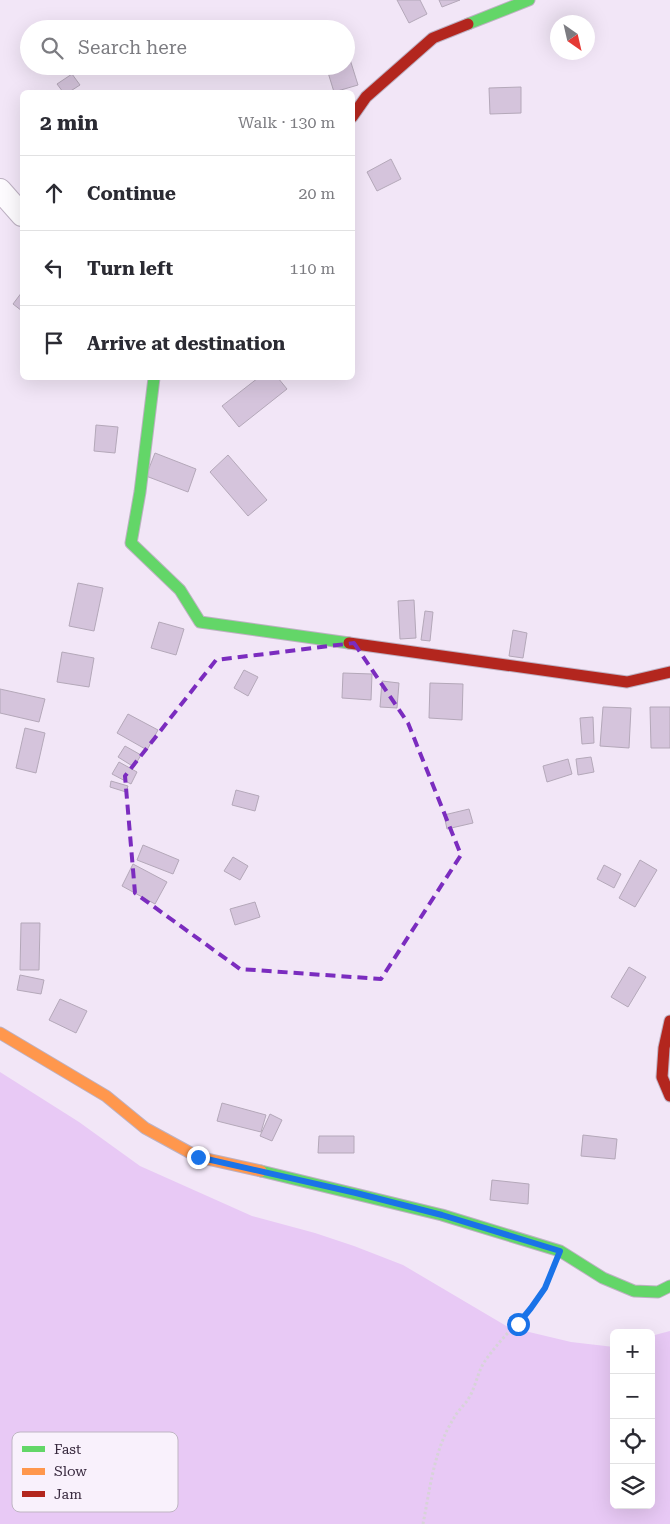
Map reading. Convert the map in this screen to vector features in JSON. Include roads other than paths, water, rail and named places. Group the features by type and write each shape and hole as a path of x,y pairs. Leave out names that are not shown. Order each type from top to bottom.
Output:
{"street":[{"path":"355,113 366,97 434,38 529,0"},
{"path":"0,190 20,213"},
{"path":"154,380 140,492 131,543 180,590 200,622 627,682 670,672"},
{"path":"670,1021 664,1048 662,1076 670,1096"},
{"path":"0,1033 106,1096 145,1128 198,1157 366,1195 442,1215 560,1251 603,1278 634,1291 658,1292 670,1286"}]}
